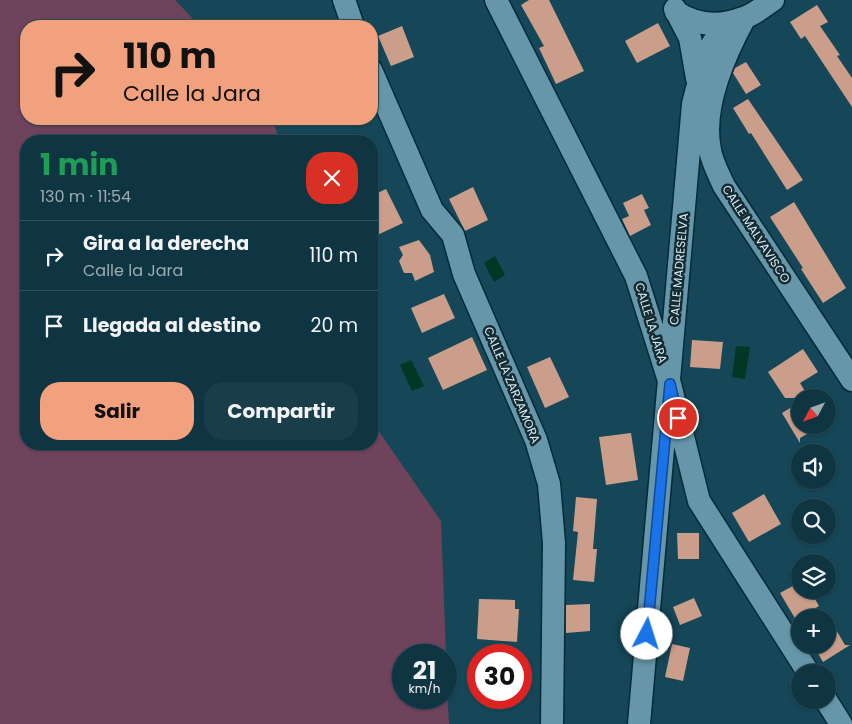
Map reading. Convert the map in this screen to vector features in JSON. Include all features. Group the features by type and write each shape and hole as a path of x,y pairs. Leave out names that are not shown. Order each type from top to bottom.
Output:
{"street":[{"path":"344,0 350,20"},
{"name":"CALLE LA JARA","path":"496,0 636,276 670,384 699,501 803,664"},
{"name":"CALLE MADRESELVA","path":"639,724 693,104 706,54 718,34 773,0"},
{"path":"672,6 688,20 714,25 744,18"},
{"name":"CALLE MADRESELVA","path":"672,6 690,38 698,84"},
{"name":"CALLE MALVAVISCO","path":"744,18 728,49 714,91 708,123 710,151 724,186 852,380"},
{"name":"CALLE LA ZARZAMORA","path":"378,86 432,210 453,235 464,274 536,440 549,484 554,543 552,724"},
{"path":"832,709 841,724"}],"shaded area":[{"path":"0,0 175,0 194,20 20,20 20,125 275,125 277,135 20,135 20,450 378,450 378,430 441,521 446,644 392,644 392,709 448,709 449,724 0,724"},
{"path":"495,256 505,275 494,282 484,263"},
{"path":"736,346 750,347 745,379 732,377"},
{"path":"411,360 424,386 412,391 400,365"}],"building":[{"path":"529,0 549,0 584,71 556,84 539,48 544,46 521,5"},
{"path":"817,5 828,22 820,26 840,55 837,56 852,78 852,107 805,36 801,39 790,22"},
{"path":"658,23 670,46 637,63 625,41"},
{"path":"402,26 414,57 391,66 378,36"},
{"path":"746,62 761,85 746,94 733,73 735,68"},
{"path":"748,99 803,180 787,190 733,108"},
{"path":"473,187 488,220 465,231 449,199"},
{"path":"386,189 403,223 378,235 378,193"},
{"path":"642,194 649,208 644,210 651,225 630,236 622,219 629,216 623,203"},
{"path":"794,202 846,288 823,303 770,217"},
{"path":"419,240 430,255 434,272 415,281 412,273 404,273 399,261 403,255 399,247"},
{"path":"444,294 455,318 422,333 411,308"},
{"path":"472,337 487,370 443,390 428,358"},
{"path":"692,340 723,342 720,369 690,367"},
{"path":"803,349 818,372 800,383 804,389 791,389 791,398 785,398 768,372"},
{"path":"550,357 569,397 545,408 527,367"},
{"path":"791,408 791,428 782,413"},
{"path":"631,433 638,480 606,485 599,437"},
{"path":"795,434 807,434 800,438 800,443"},
{"path":"764,494 781,524 749,542 732,513"},
{"path":"576,497 597,499 593,549 597,549 594,582 573,580 578,532 573,531"},
{"path":"677,533 699,533 699,559 678,559"},
{"path":"791,587 791,599 815,599 819,606 814,609 791,609 791,612 780,593"},
{"path":"694,598 702,616 680,625 673,607"},
{"path":"479,599 515,600 515,609 519,609 517,642 477,639"},
{"path":"590,604 590,631 566,633 566,605"},
{"path":"836,630 845,645 850,645 836,654"},
{"path":"672,644 690,648 683,681 665,677"},
{"path":"818,654 836,654 823,662"}],"route":[{"path":"647,634 670,384 678,418"}]}
